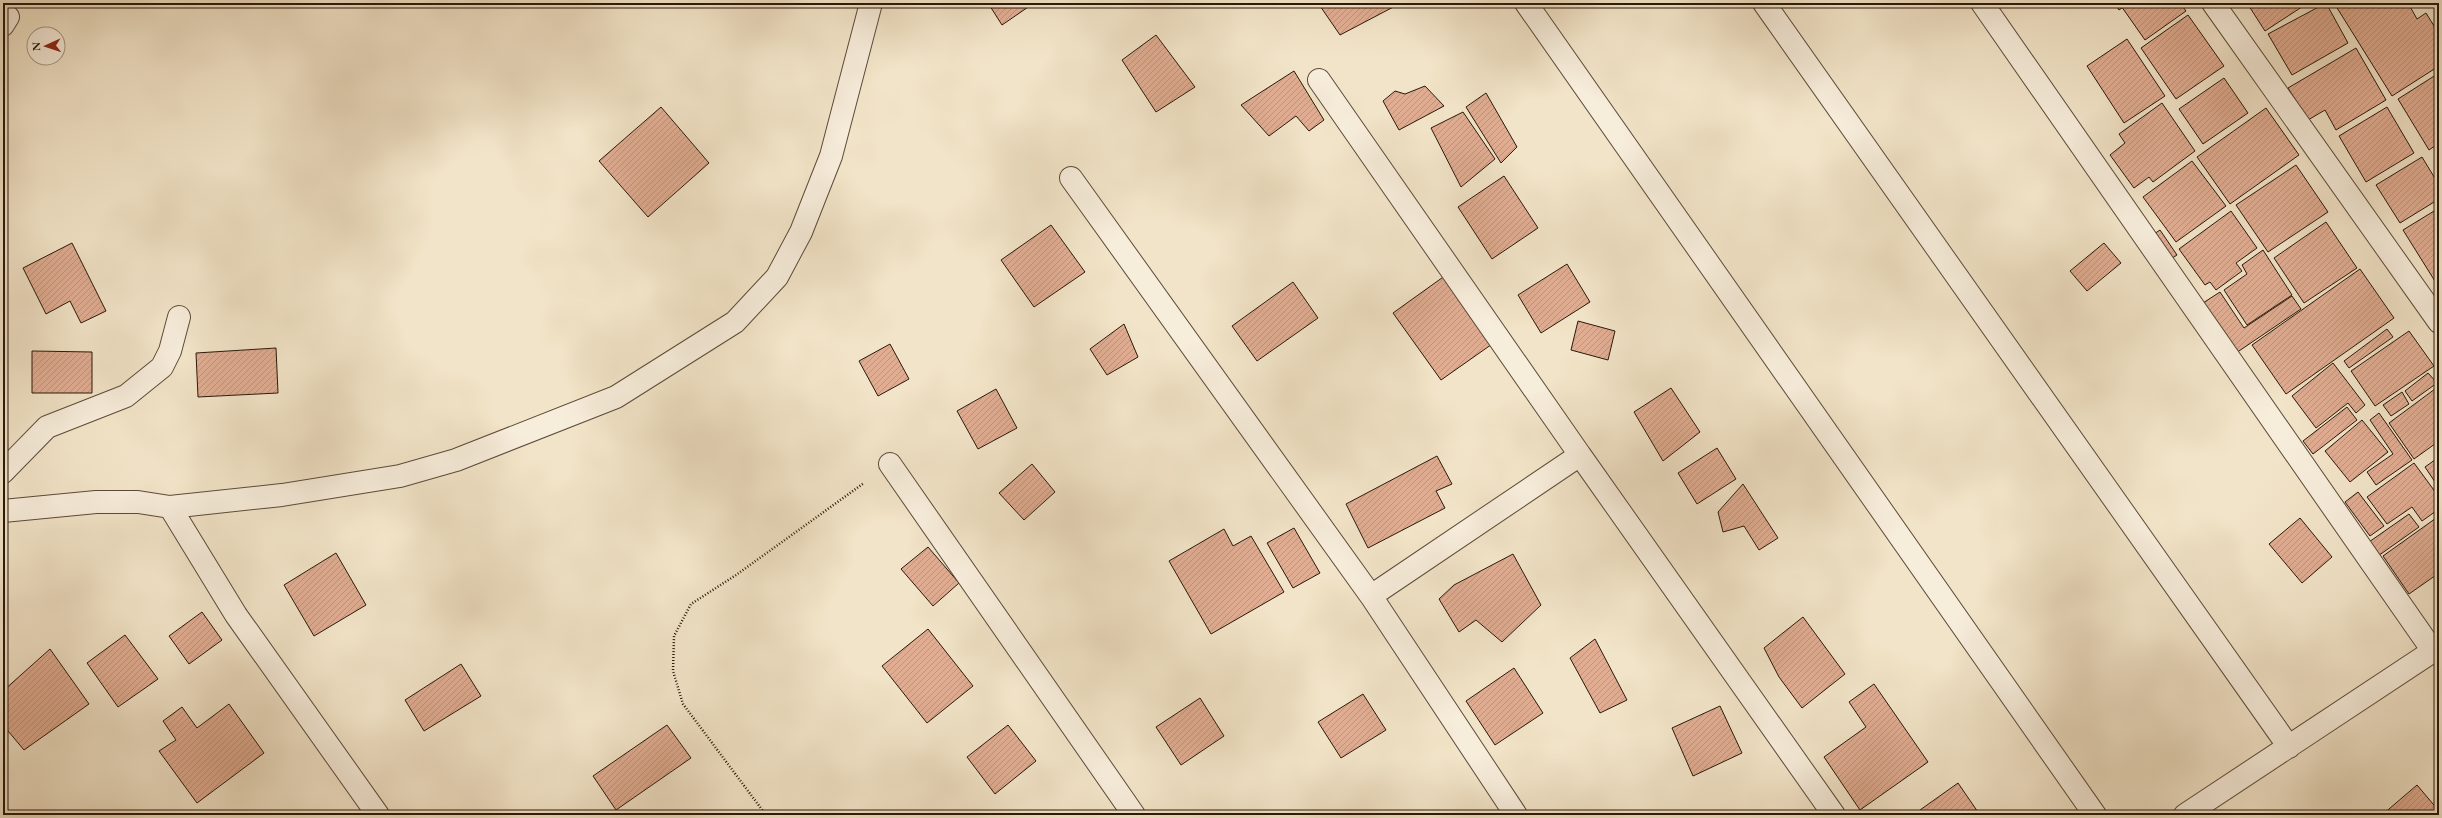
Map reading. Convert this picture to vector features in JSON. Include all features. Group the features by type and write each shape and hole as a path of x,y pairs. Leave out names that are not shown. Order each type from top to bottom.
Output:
{"street":[{"path":"3,511 96,502 138,502 170,507 333,487 400,476 456,460 616,397 735,322 777,277 801,232 831,156 870,3"},
{"path":"1526,3 2095,815"},
{"path":"1764,3 2289,747"},
{"path":"1982,3 2436,649 2185,815"},
{"path":"2213,3 2439,322"},
{"path":"1319,80 1580,455 1834,815"},
{"path":"1071,178 1371,596 1516,815"},
{"path":"3,472 47,427 126,396 162,367 170,351 179,317"},
{"path":"1371,596 1580,455"},
{"path":"890,464 1134,815"},
{"path":"170,507 236,615 378,815"}],"path":[{"path":"766,815 683,704 673,671 674,636 691,604 736,575 890,464"}],"building":[{"path":"988,3 1034,3 1002,25"},
{"path":"1318,3 1399,3 1399,4 1340,35"},
{"path":"2114,3 2129,3 2119,10"},
{"path":"2119,3 2180,3 2186,11 2145,40"},
{"path":"2247,3 2308,3 2265,31"},
{"path":"2326,3 2348,43 2292,75 2268,34"},
{"path":"2334,3 2408,3 2417,19 2426,13 2439,34 2439,66 2392,96"},
{"path":"2188,15 2224,66 2176,99 2141,48"},
{"path":"1156,35 1195,87 1156,112 1122,60"},
{"path":"2127,39 2165,96 2124,123 2087,66"},
{"path":"2356,48 2386,100 2336,130 2325,110 2308,120 2288,88"},
{"path":"1294,71 1324,120 1309,131 1296,116 1269,136 1241,105"},
{"path":"2439,73 2439,143 2429,150 2398,99"},
{"path":"2224,78 2248,113 2203,144 2179,109"},
{"path":"1425,86 1444,106 1399,130 1383,101 1395,91 1405,94"},
{"path":"1486,93 1517,147 1501,163 1466,107"},
{"path":"2162,103 2195,151 2153,182 2149,177 2134,188 2110,155 2125,143 2119,134"},
{"path":"661,107 709,163 648,217 599,161"},
{"path":"2387,107 2414,153 2366,182 2339,136"},
{"path":"2266,108 2299,155 2230,204 2197,157"},
{"path":"1463,112 1495,159 1461,187 1431,128"},
{"path":"2422,157 2439,185 2439,199 2400,223 2376,185"},
{"path":"2192,161 2226,206 2176,242 2143,197"},
{"path":"2296,165 2328,212 2268,252 2236,205"},
{"path":"1504,176 1538,228 1492,259 1458,207"},
{"path":"2439,208 2439,285 2438,286 2403,230"},
{"path":"2231,211 2257,248 2236,263 2242,271 2216,290 2210,282 2205,285 2179,249"},
{"path":"2326,222 2357,268 2304,303 2274,258"},
{"path":"1051,225 1085,272 1034,307 1001,260"},
{"path":"2160,230 2177,255 2168,261 2151,236"},
{"path":"72,243 106,311 81,323 70,301 46,314 23,268"},
{"path":"2104,243 2121,263 2087,291 2070,271"},
{"path":"2263,250 2292,295 2247,325 2224,290 2247,274 2242,265"},
{"path":"1567,264 1590,302 1541,333 1518,295"},
{"path":"2360,269 2394,318 2286,394 2252,345"},
{"path":"1446,275 1495,342 1441,380 1393,313"},
{"path":"1293,282 1318,318 1257,361 1232,326"},
{"path":"2220,292 2244,328 2292,296 2301,309 2236,353 2203,303"},
{"path":"1578,321 1615,331 1608,360 1571,350"},
{"path":"1124,324 1138,357 1107,375 1090,349"},
{"path":"2387,329 2393,337 2349,368 2344,361"},
{"path":"2409,331 2434,366 2375,406 2351,371"},
{"path":"890,344 909,379 878,396 859,361"},
{"path":"276,348 278,393 198,397 196,353"},
{"path":"32,351 92,352 92,393 32,393"},
{"path":"2333,363 2365,405 2356,413 2348,403 2316,428 2292,396"},
{"path":"2428,373 2437,383 2412,401 2405,391"},
{"path":"2439,386 2439,441 2414,459 2389,423"},
{"path":"1671,388 1700,432 1663,461 1634,412"},
{"path":"996,389 1017,428 978,449 957,411"},
{"path":"2402,392 2409,404 2391,416 2383,405"},
{"path":"2347,407 2357,420 2313,454 2303,441"},
{"path":"2379,413 2412,460 2376,485 2367,472 2393,454 2370,420"},
{"path":"2362,420 2388,452 2350,482 2325,451"},
{"path":"1717,448 1736,479 1697,504 1678,473"},
{"path":"1437,456 1452,484 1436,491 1445,508 1368,548 1346,504"},
{"path":"2439,457 2439,488 2425,467"},
{"path":"2414,463 2439,497 2439,509 2422,521 2412,507 2387,524 2367,497"},
{"path":"1032,464 1055,492 1024,520 999,493"},
{"path":"1743,484 1778,538 1759,550 1744,526 1723,532 1718,512"},
{"path":"2358,492 2384,526 2370,536 2345,502"},
{"path":"2409,514 2419,527 2378,556 2369,542"},
{"path":"2439,516 2439,573 2409,594 2383,556"},
{"path":"2300,518 2332,557 2302,583 2269,544"},
{"path":"1294,528 1320,573 1293,588 1267,543"},
{"path":"1224,529 1233,546 1251,536 1284,592 1211,634 1169,561"},
{"path":"928,547 959,583 933,606 901,569"},
{"path":"336,553 366,605 314,636 284,585"},
{"path":"1513,554 1541,605 1502,642 1476,620 1459,632 1439,599 1454,585"},
{"path":"202,612 222,640 189,664 169,636"},
{"path":"1803,617 1845,674 1802,708 1779,677 1764,648"},
{"path":"928,629 973,686 927,723 882,666"},
{"path":"125,635 158,679 118,707 87,663"},
{"path":"1595,639 1627,700 1600,713 1570,658"},
{"path":"50,649 89,704 24,750 3,725 3,691"},
{"path":"461,664 481,696 424,731 405,700"},
{"path":"1514,668 1543,713 1495,745 1466,701"},
{"path":"1874,684 1928,762 1860,810 1824,757 1866,727 1849,702"},
{"path":"1363,694 1386,730 1341,758 1318,722"},
{"path":"1200,698 1224,736 1181,765 1156,727"},
{"path":"229,704 264,753 197,803 159,751 176,740 163,721 182,707 197,728"},
{"path":"1720,706 1742,753 1693,776 1672,728"},
{"path":"667,725 691,758 616,810 593,776"},
{"path":"1008,725 1036,761 995,794 967,757"},
{"path":"1958,783 1980,815 1913,815"},
{"path":"2417,785 2439,811 2439,815 2382,815"}]}
